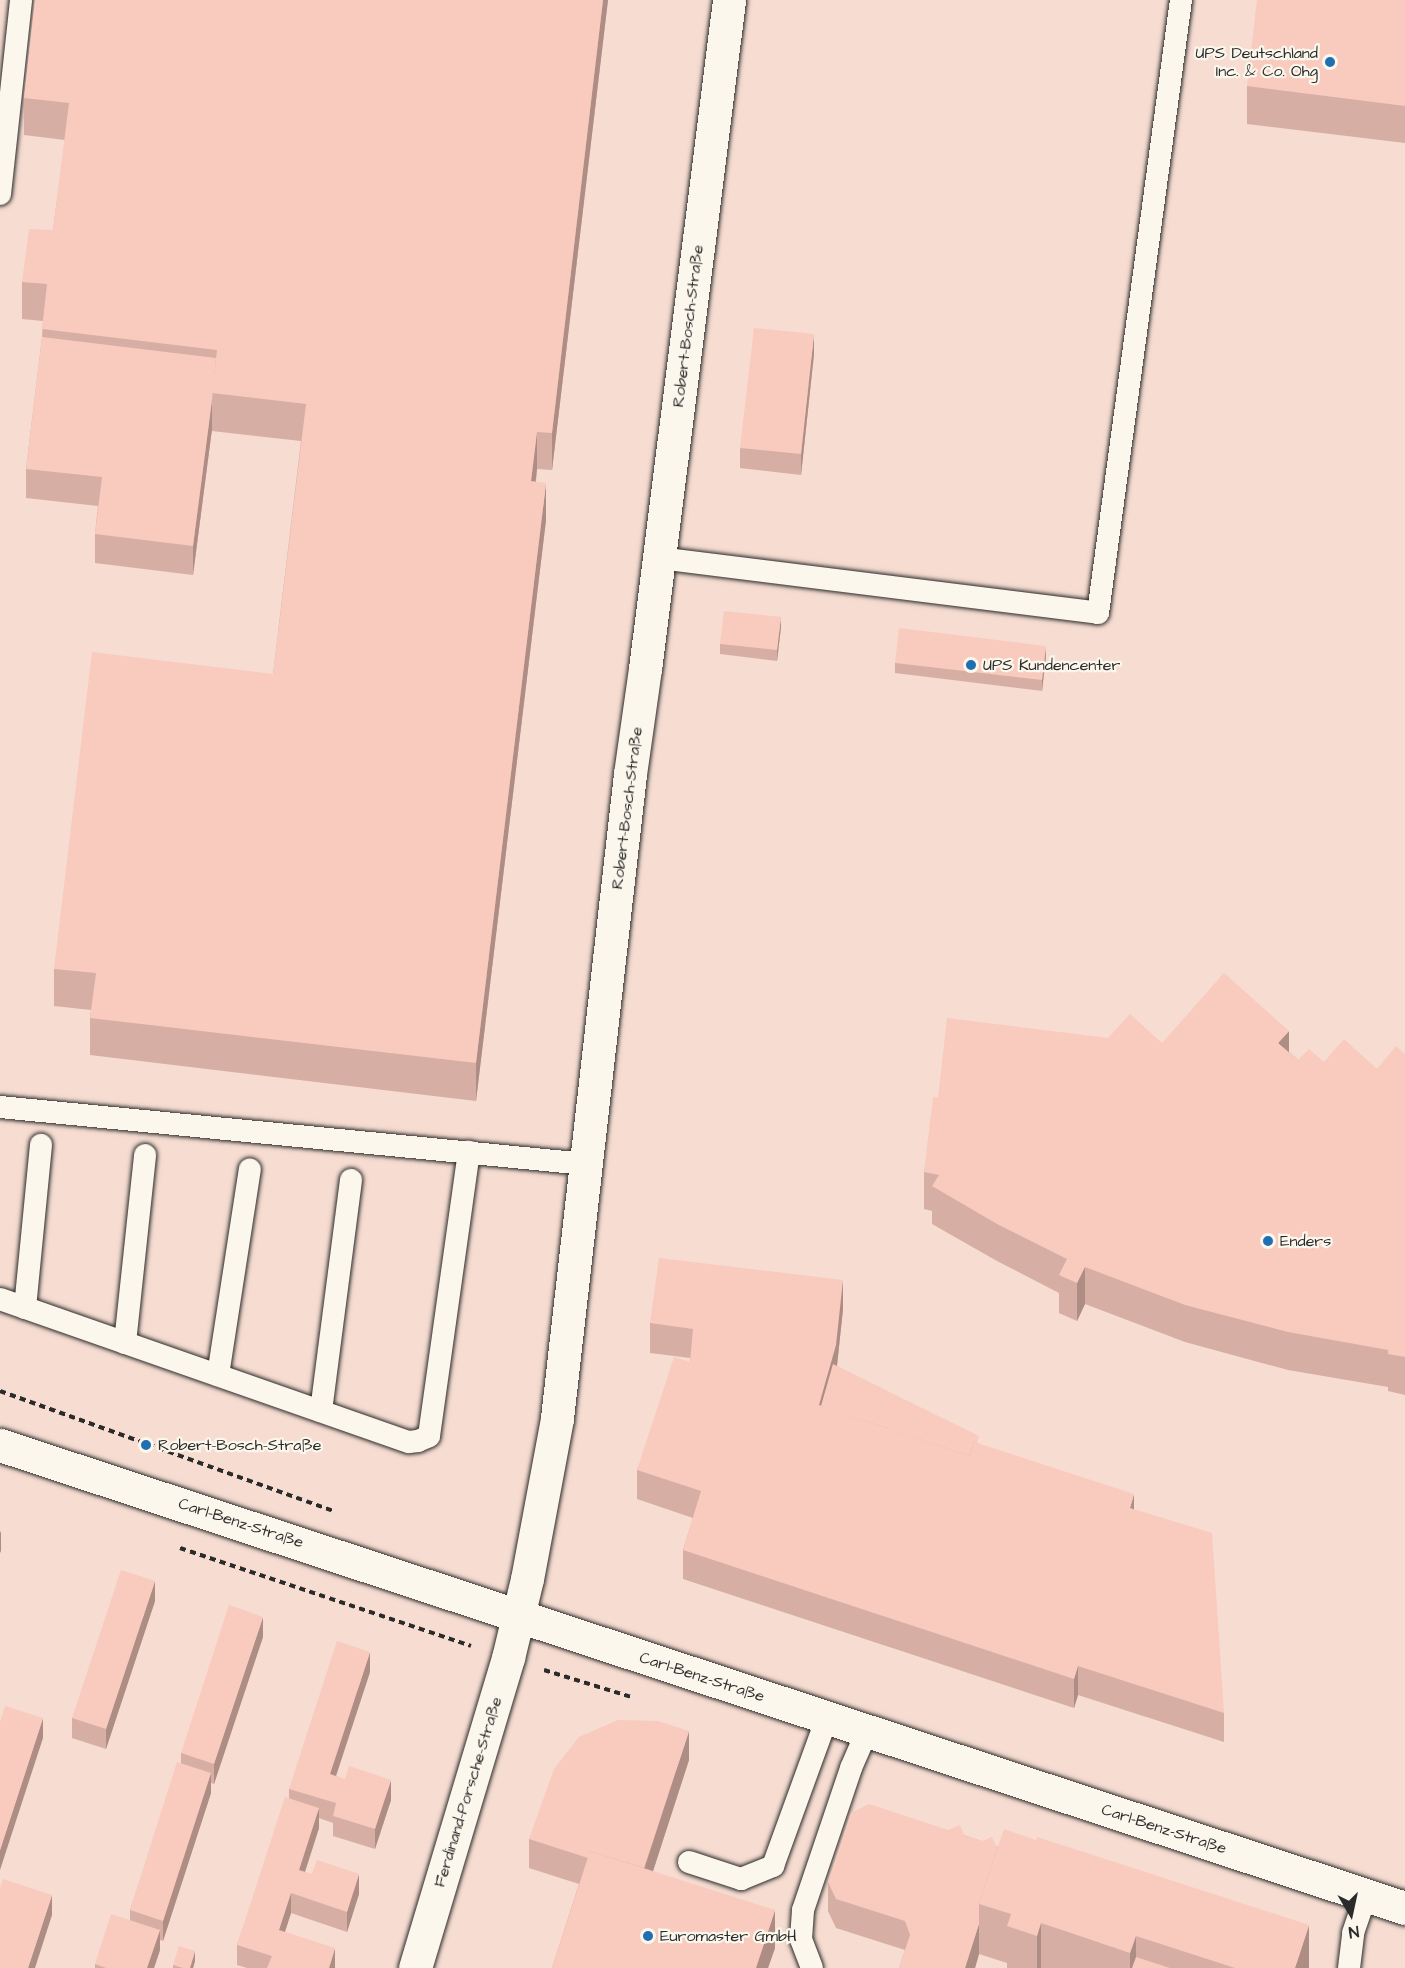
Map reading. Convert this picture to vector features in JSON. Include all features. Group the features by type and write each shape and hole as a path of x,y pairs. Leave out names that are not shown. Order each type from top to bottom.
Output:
{"street":[{"name":"Robert-Bosch-Straße","path":"519,1616 557,1418 630,774 729,0"},
{"name":"Carl-Benz-Straße","path":"0,1445 1405,1908"},
{"name":"Ferdinand-Porsche-Straße","path":"415,1968 519,1616"}],"lane":[{"path":"0,194 21,0"},
{"path":"659,558 1098,613 1181,0"},
{"path":"0,1107 586,1164"},
{"path":"25,1308 41,1144"},
{"path":"0,1299 409,1442 429,1436 469,1152"},
{"path":"125,1343 145,1155"},
{"path":"218,1375 250,1169"},
{"path":"321,1411 351,1180"},
{"path":"689,1862 741,1879 773,1866 827,1718"},
{"path":"812,1968 801,1939 803,1910 851,1768 867,1731"},
{"path":"1349,1968 1353,1933 1365,1896"}],"shaded area":[{"path":"0,0 1405,0 1405,1968 0,1968"}],"building":[{"path":"35,0 603,0 552,433 537,432 531,481 546,483 476,1063 90,1018 96,973 54,969 92,652 273,674 306,404 212,393 217,350 42,329 47,284 22,282 29,229 53,230 69,103 24,98"},
{"name":"UPS Deutschland Inc. & Co. Ohg","path":"1257,0 1405,0 1405,106 1247,86"},
{"path":"754,328 814,334 801,454 740,448"},
{"path":"42,337 216,358 193,546 95,534 102,477 26,469"},
{"path":"724,611 781,617 777,650 720,644"},
{"name":"UPS Kundencenter","path":"899,628 1046,646 1042,680 895,663"},
{"path":"1224,973 1289,1031 1278,1043 1298,1060 1309,1049 1324,1062 1344,1039 1377,1069 1396,1046 1405,1054 1405,1357 1388,1354 1388,1350 1288,1332 1185,1305 1085,1267 1077,1283 1059,1275 1067,1259 997,1224 932,1186 939,1175 924,1172 933,1097 938,1098 947,1018 1108,1038 1130,1014 1162,1043"},
{"path":"659,1258 843,1280 836,1345 819,1405 970,1456 974,1442 1134,1494 1130,1508 1212,1533 1224,1713 1078,1666 1074,1679 683,1550 701,1491 637,1470 674,1357 690,1362 693,1329 650,1323"},
{"path":"833,1364 979,1436 977,1443 974,1442 970,1456 821,1406"},
{"path":"121,1570 155,1581 106,1729 72,1718"},
{"path":"229,1605 263,1617 214,1764 181,1753"},
{"path":"337,1641 370,1652 330,1774 345,1779 349,1766 391,1780 375,1829 333,1816 336,1803 289,1789"},
{"path":"5,1706 43,1718 0,1850 0,1722"},
{"path":"618,1720 658,1721 689,1731 644,1868 590,1851 588,1858 529,1839 554,1769 579,1737"},
{"path":"177,1762 211,1773 163,1921 130,1910"},
{"path":"285,1797 319,1808 299,1870 312,1874 317,1860 359,1874 347,1912 291,1893 279,1930 335,1948 329,1968 267,1968 272,1956 237,1945"},
{"path":"869,1804 948,1830 960,1825 964,1835 982,1841 992,1837 998,1847 979,1904 979,1924 965,1968 899,1968 910,1935 905,1921 836,1899 828,1882 851,1813"},
{"path":"1004,1829 1036,1840 1037,1837 1309,1925 1295,1968 1235,1968 1136,1936 1130,1953 1041,1923 1037,1936 1007,1926 1011,1914 979,1904"},
{"path":"590,1851 775,1910 756,1968 552,1968"},
{"path":"3,1879 52,1895 28,1968 0,1968 0,1888"},
{"path":"111,1914 160,1930 147,1968 106,1968 95,1964"},
{"path":"179,1946 195,1951 190,1968 173,1965"},
{"path":"1136,1957 1170,1968 1132,1968"}],"place":[{"name":"UPS Deutschland Inc. & Co. Ohg","path":"1330,62"},
{"name":"UPS Kundencenter","path":"971,665"},
{"name":"Enders","path":"1268,1241"},
{"name":"Robert-Bosch-Straße","path":"146,1445"},
{"name":"Euromaster GmbH","path":"648,1936"}]}
